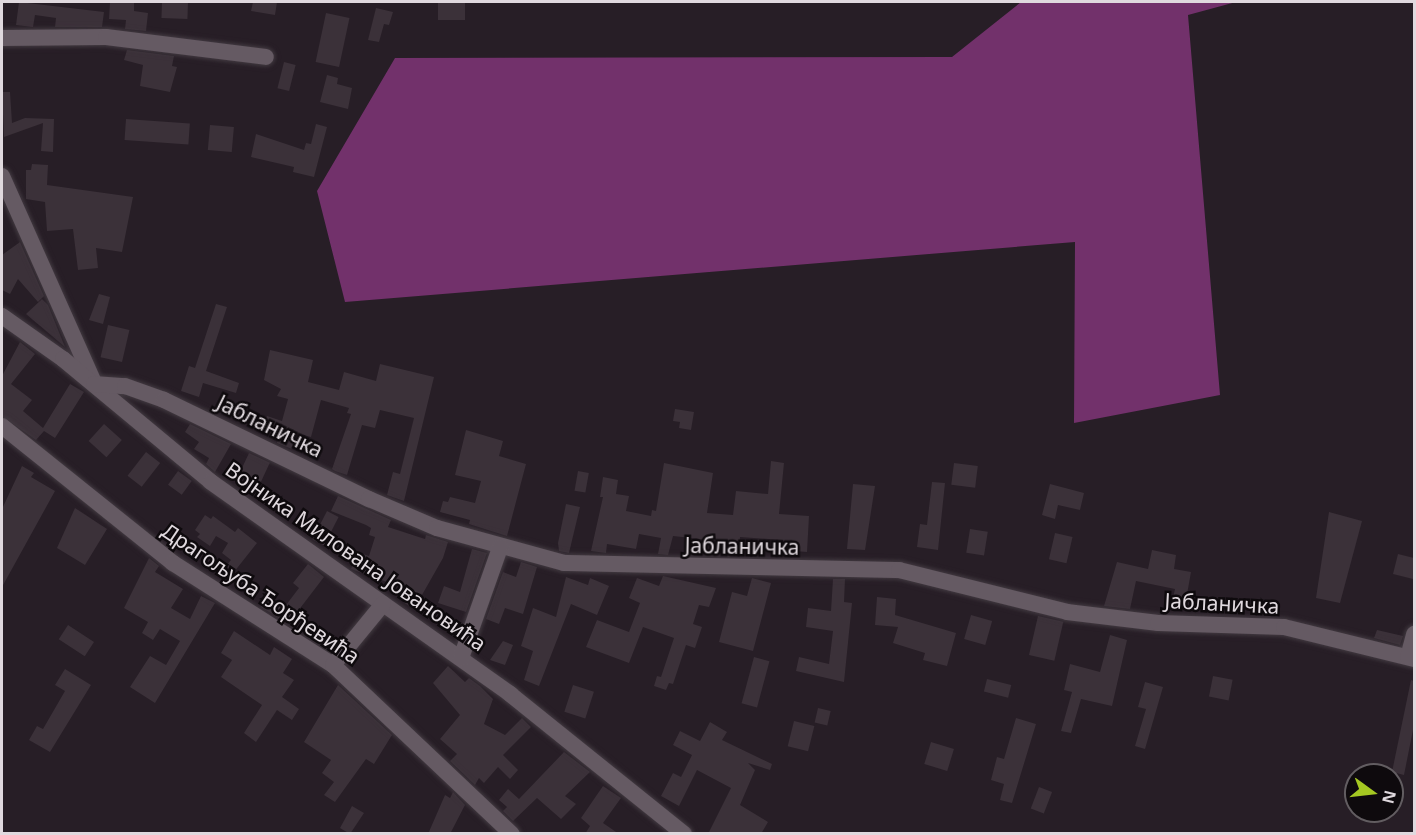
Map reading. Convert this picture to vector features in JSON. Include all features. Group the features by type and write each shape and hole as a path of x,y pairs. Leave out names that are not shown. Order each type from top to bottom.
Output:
{"street":[{"path":"2,38 106,37 266,57"},
{"path":"2,176 94,384"},
{"name":"Војника Милована Јовановића","path":"2,316 94,384 211,482 460,658 684,834"},
{"name":"Јабланичка","path":"94,384 124,386 164,400 369,499 500,548 564,563 899,570 1067,612 1158,623 1284,627 1412,658"},
{"name":"Драгољуба Ђорђевића","path":"2,426 173,563 333,665 512,834"},
{"path":"460,658 500,548"},
{"path":"333,665 383,603"},
{"path":"1412,658 1414,634"}],"shaded area":[{"path":"1021,2 1236,2 1188,15 1220,395 1074,423 1075,242 345,302 317,191 395,58 952,57"}],"building":[{"path":"19,2 104,12 102,27 55,27 56,18 35,15 33,27 16,25"},
{"path":"110,2 134,2 134,11 148,13 146,31 125,29 126,20 109,19"},
{"path":"162,2 188,3 187,19 161,18"},
{"path":"253,2 277,2 275,15 251,11"},
{"path":"438,2 465,2 465,20 438,20"},
{"path":"376,8 393,12 389,25 384,24 379,42 368,40"},
{"path":"326,13 349,18 339,67 316,62"},
{"path":"127,50 174,56 172,66 177,67 170,92 140,86 143,65 124,60"},
{"path":"284,62 296,65 289,91 277,88"},
{"path":"327,75 338,78 337,84 352,88 348,109 320,102"},
{"path":"2,92 10,92 12,123 25,118 54,119 53,152 41,151 43,123 4,137"},
{"path":"126,119 190,123 188,144 125,140"},
{"path":"316,124 327,127 314,177 293,172 294,167 251,157 256,134 304,150 306,143 311,144"},
{"path":"210,125 234,127 232,152 208,150"},
{"path":"32,164 48,165 47,185 133,197 122,252 96,248 98,268 78,270 73,229 47,231 45,202 26,199 26,170 31,170"},
{"path":"20,242 44,296 38,302 18,279 10,294 2,290 2,255"},
{"path":"99,294 110,297 103,324 89,320"},
{"path":"42,299 48,305 65,347 26,314"},
{"path":"216,304 227,307 206,371 239,383 236,393 203,383 199,397 181,391 189,366 195,368"},
{"path":"108,325 129,330 122,362 101,357"},
{"path":"20,342 35,354 11,384 32,400 23,411 43,428 70,384 84,392 55,438 44,431 36,440 2,416 2,376"},
{"path":"270,350 313,360 308,382 339,390 344,372 376,381 380,364 434,377 404,501 387,495 393,472 400,474 414,418 380,410 375,428 362,425 347,475 335,471 332,469 351,414 347,413 349,408 321,400 311,437 296,433 292,449 277,443 279,435 260,430 267,416 282,421 288,399 277,396 281,389 264,380"},
{"path":"675,409 694,412 691,430 679,428 680,422 673,421"},
{"path":"104,424 122,440 106,457 89,441"},
{"path":"190,424 231,444 215,472 206,464 209,458 194,449 199,442 185,432"},
{"path":"466,430 503,441 499,456 526,464 507,536 469,524 470,520 440,512 443,501 448,502 450,497 475,503 481,481 455,475"},
{"path":"146,452 160,463 142,487 128,476"},
{"path":"249,453 270,463 261,482 240,472"},
{"path":"771,461 784,463 779,514 809,516 807,552 783,550 783,540 740,537 739,554 727,553 728,542 673,536 668,555 658,554 661,538 639,534 636,549 607,544 606,553 591,551 603,497 600,497 603,477 618,480 616,494 629,496 626,511 651,516 652,510 656,511 664,463 713,473 707,513 733,515 736,491 768,494"},
{"path":"954,463 978,466 975,488 951,485"},
{"path":"22,466 34,473 31,477 55,491 2,587 2,509"},
{"path":"178,471 192,481 182,495 168,485"},
{"path":"578,471 589,473 585,493 575,491"},
{"path":"932,482 945,483 938,550 917,547 920,524 927,525"},
{"path":"853,484 875,486 865,550 847,549"},
{"path":"1050,484 1084,493 1080,510 1058,505 1055,519 1042,515"},
{"path":"338,496 391,520 388,527 425,539 426,535 448,542 443,558 414,609 403,602 409,590 351,569 357,552 369,556 375,537 369,535 371,528 366,525 331,511"},
{"path":"566,504 580,507 569,553 559,551 558,543"},
{"path":"75,508 107,529 85,565 57,548"},
{"path":"327,511 339,517 324,545 312,540"},
{"path":"1329,512 1362,521 1340,603 1316,598"},
{"path":"205,515 211,519 213,516 235,532 238,528 257,543 234,572 226,566 231,560 222,553 228,543 216,536 210,546 197,537 200,534 195,530"},
{"path":"970,529 988,532 984,556 966,553"},
{"path":"1055,533 1073,537 1066,563 1049,559"},
{"path":"472,549 487,553 466,612 438,603 444,586 460,592"},
{"path":"1152,550 1176,555 1174,569 1191,572 1186,600 1173,598 1175,589 1136,581 1130,609 1104,606 1117,562 1148,569"},
{"path":"1398,554 1414,558 1413,579 1393,574"},
{"path":"149,558 159,566 155,572 183,589 171,608 190,619 201,596 215,603 155,703 130,687 150,656 166,665 180,641 160,629 153,640 142,633 148,622 124,608"},
{"path":"521,562 537,567 523,614 505,608 499,624 486,619 503,572 516,577"},
{"path":"308,564 324,577 288,624 261,607 267,598 283,609 299,588 293,583"},
{"path":"663,576 716,588 709,607 699,605 693,624 702,627 695,648 686,645 673,684 669,683 666,690 654,686 657,676 661,677 674,638 643,627 629,663 586,647 597,620 629,632 640,603 629,598 637,578 659,586"},
{"path":"566,577 588,585 590,578 609,586 597,615 571,604 539,686 524,680 533,651 521,646 533,608 556,617"},
{"path":"752,578 771,583 753,651 719,642 732,592 747,596"},
{"path":"833,579 845,579 844,602 852,603 844,682 796,671 799,657 829,664 833,631 806,627 808,608 831,611"},
{"path":"877,597 896,599 895,615 956,633 947,666 923,660 925,653 893,643 898,627 875,625"},
{"path":"971,615 992,621 985,645 964,639"},
{"path":"1038,616 1063,622 1054,661 1029,655"},
{"path":"68,625 94,642 85,656 59,639"},
{"path":"1377,630 1403,636 1400,645 1374,638"},
{"path":"234,631 270,655 274,647 292,659 283,673 294,680 282,697 299,709 292,720 277,710 256,742 244,733 262,705 221,677 232,660 221,653"},
{"path":"1110,635 1127,640 1112,706 1081,699 1071,733 1061,731 1072,692 1064,690 1070,664 1100,672"},
{"path":"503,641 513,645 505,665 490,660"},
{"path":"754,657 769,661 757,708 742,703"},
{"path":"448,666 465,682 469,678 493,699 484,724 505,735 522,718 531,727 503,755 518,770 510,779 498,767 484,783 479,778 475,785 450,761 457,754 440,739 460,715 433,683"},
{"path":"65,669 91,685 50,752 29,740 37,726 43,729 65,691 55,685"},
{"path":"1213,676 1233,680 1229,700 1209,697"},
{"path":"987,679 1011,685 1008,698 984,692"},
{"path":"1411,680 1414,681 1414,725 1404,775 1404,763 1394,763"},
{"path":"1145,682 1163,687 1145,749 1135,746 1146,709 1138,707"},
{"path":"338,685 392,735 374,764 366,759 335,802 324,795 334,782 322,773 331,760 304,742"},
{"path":"573,685 594,692 585,718 564,712"},
{"path":"818,708 831,711 827,726 815,723"},
{"path":"1016,718 1036,724 1012,803 1000,800 1004,784 991,780 997,757 1004,759"},
{"path":"794,721 814,726 808,751 788,746"},
{"path":"710,722 727,732 722,740 772,764 770,770 748,763 755,770 740,805 768,822 761,834 708,834 731,788 697,770 679,806 661,796 673,773 681,777 692,755 673,745 680,731 700,741"},
{"path":"931,742 954,749 947,771 924,764"},
{"path":"564,752 590,772 565,796 576,804 561,819 537,798 513,821 503,811 507,807 499,800 508,789 519,799"},
{"path":"603,786 621,798 603,823 619,834 585,834 590,826 581,818"},
{"path":"1039,787 1052,792 1044,813 1031,808"},
{"path":"453,792 465,805 450,834 428,834 445,795 450,798"},
{"path":"352,806 364,813 350,834 340,828"}]}
